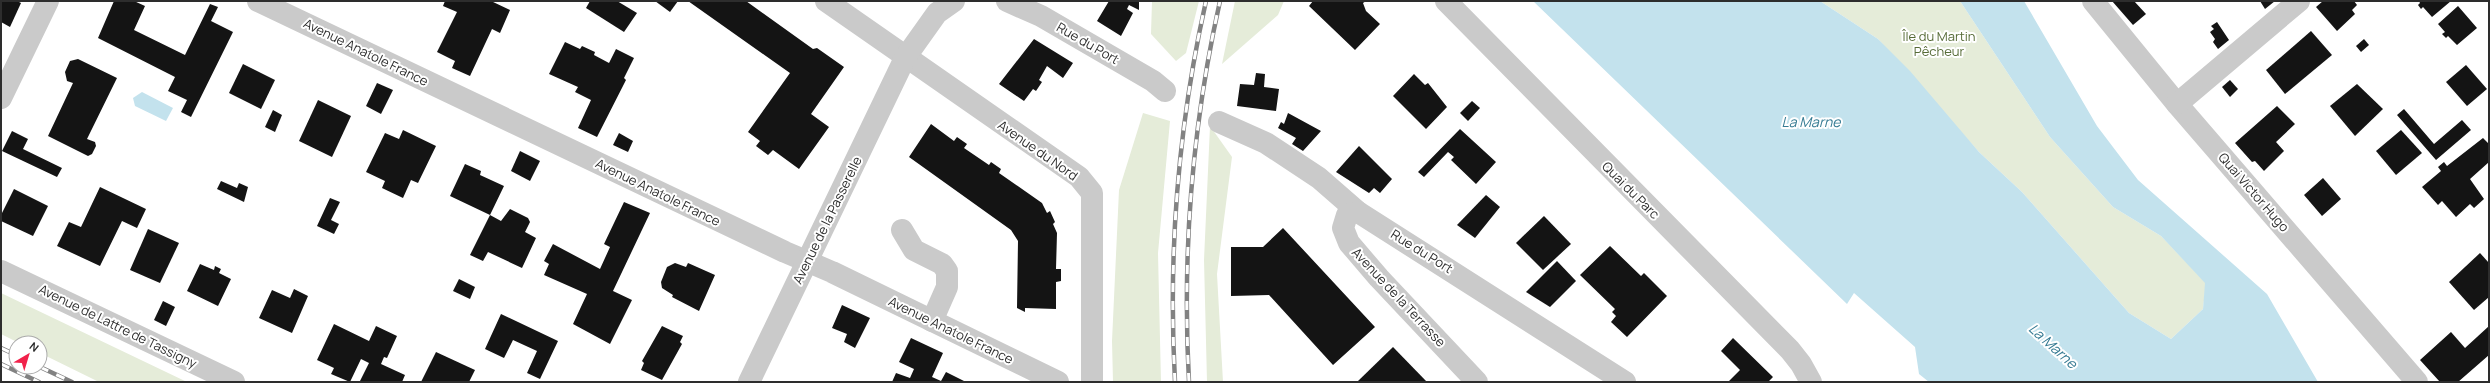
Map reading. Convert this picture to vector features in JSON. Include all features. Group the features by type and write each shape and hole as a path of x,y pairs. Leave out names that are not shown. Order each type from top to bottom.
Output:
{"street":[{"path":"1,98 48,1"},
{"name":"Avenue Anatole France","path":"258,1 807,261 1058,382"},
{"name":"Avenue du Nord","path":"826,1 905,58 1079,177 1092,193 1092,382"},
{"path":"905,58 937,14 954,1"},
{"name":"Rue du Port","path":"1007,1 1041,16 1153,81 1164,91"},
{"name":"Quai du Parc","path":"1446,1 1790,350 1811,382"},
{"name":"Quai Victor Hugo","path":"2092,1 2177,104 2417,382"},
{"path":"2177,104 2299,1"},
{"name":"Avenue de la Passerelle","path":"749,382 905,58"},
{"name":"Rue du Port","path":"1219,122 1266,143 1319,178 1358,212 1625,382"},
{"name":"Avenue de la Terrasse","path":"1358,212 1347,215 1343,228 1349,243 1379,278 1477,382"},
{"path":"902,230 914,250 942,264 947,272 947,287 932,321"},
{"name":"Avenue de Lattre de Tassigny","path":"1,271 234,382"}],"green space":[{"path":"1152,1 1199,1 1186,53 1176,61 1151,34"},
{"path":"1235,1 1284,1 1278,15 1222,64"},
{"name":"Île du Martin Pêcheur","path":"1820,1 1960,1 2050,137 2113,207 2161,236 2206,283 2203,309 2171,339 2129,313 2022,192 1979,152 1878,39"},
{"path":"1143,113 1170,121 1158,253 1161,382 1113,382 1112,341 1119,190"},
{"path":"1210,126 1232,157 1217,274 1223,382 1207,382 1204,260"},
{"path":"1,293 187,382 99,382 48,357 48,335 8,335 8,338 1,334"}],"water":[{"name":"La Marne","path":"1533,1 1820,1 1878,39 1910,71 1979,152 2022,192 2129,313 2171,339 2203,309 2205,283 2161,236 2113,207 2050,137 1960,1 2024,1 2097,126 2138,180 2267,294 2318,382 1929,382 1919,374 1915,347 1854,293 1847,304"},
{"path":"142,92 173,108 166,121 135,106 133,98"}],"building":[{"path":"1,1 17,1 21,3 10,27 1,22"},
{"path":"114,1 134,1 145,6 134,30 185,55 210,4 218,7 211,21 233,32 191,117 181,112 187,100 168,91 175,77 98,38"},
{"path":"445,1 491,1 510,10 500,33 492,29 470,76 452,68 455,61 437,52 457,12 443,6"},
{"path":"590,1 617,1 637,13 624,32 586,8"},
{"path":"655,1 678,1 670,12"},
{"path":"688,1 746,1 813,49 817,48 844,67 811,114 829,127 799,169 773,150 768,155 756,146 760,141 748,132 790,73"},
{"path":"1109,1 1139,1 1139,10 1129,5 1127,9 1133,13 1121,36 1097,21"},
{"path":"1313,1 1366,1 1363,3 1366,11 1380,24 1355,50 1309,6"},
{"path":"2112,1 2134,1 2146,14 2133,25"},
{"path":"2260,1 2275,1 2265,9"},
{"path":"2323,1 2354,1 2357,5 2352,10 2355,14 2337,31 2316,7"},
{"path":"2419,1 2451,1 2432,17 2423,7 2421,9 2418,5 2420,3"},
{"path":"2458,6 2477,28 2457,45 2448,36 2446,38 2442,34 2445,32 2438,24"},
{"path":"2217,22 2229,40 2218,49 2213,42 2215,39 2210,32 2214,29 2211,26"},
{"path":"2311,31 2332,55 2285,94 2266,70"},
{"path":"1034,39 1073,63 1063,78 1047,66 1039,80 1042,82 1036,91 1033,89 1024,101 999,84"},
{"path":"2364,39 2369,45 2361,52 2356,46"},
{"path":"565,42 580,49 582,46 595,52 594,55 609,63 616,49 634,58 624,78 626,80 597,137 578,128 591,100 575,92 578,87 549,74"},
{"path":"78,59 117,78 87,139 95,142 96,146 92,154 88,156 48,136 73,83 67,81 65,72 70,61"},
{"path":"243,64 275,80 261,109 229,93"},
{"path":"2466,65 2487,89 2467,106 2446,82"},
{"path":"1256,73 1265,74 1264,87 1279,89 1276,111 1237,106 1240,84 1254,85"},
{"path":"1414,74 1425,85 1428,83 1447,107 1426,129 1393,96"},
{"path":"2230,80 2238,89 2230,97 2222,87"},
{"path":"377,83 393,90 381,114 366,106"},
{"path":"2357,84 2383,109 2355,136 2330,106"},
{"path":"318,100 351,116 332,157 299,141"},
{"path":"1472,101 1480,108 1468,121 1460,113"},
{"path":"2277,106 2295,124 2276,142 2284,151 2264,171 2255,161 2252,162 2235,143"},
{"path":"2404,109 2434,144 2462,120 2471,130 2436,160 2397,115"},
{"path":"273,110 282,115 275,132 265,127"},
{"path":"1288,113 1321,131 1303,151 1292,144 1296,138 1278,128 1281,122 1284,124"},
{"path":"931,124 954,141 957,137 967,144 964,148 989,165 991,162 1001,169 999,173 1042,203 1047,213 1050,211 1055,222 1053,224 1057,233 1056,269 1061,269 1061,281 1056,282 1056,309 1025,308 1025,312 1017,308 1018,241 1011,230 909,157"},
{"path":"1460,129 1496,162 1476,184 1451,160 1454,157 1448,152 1424,177 1418,172"},
{"path":"403,130 436,146 418,183 411,180 403,198 382,188 385,181 366,172 385,133 399,139"},
{"path":"2401,130 2422,153 2396,175 2376,151"},
{"path":"12,131 28,139 23,149 62,168 57,177 2,151"},
{"path":"619,133 633,141 628,152 613,145"},
{"path":"2483,138 2489,144 2489,162 2470,179 2484,199 2474,208 2470,204 2456,217 2442,201 2438,205 2422,187 2441,171 2438,167 2444,162 2447,166"},
{"path":"1359,146 1392,179 1380,193 1374,188 1369,193 1336,172"},
{"path":"520,151 540,161 530,181 511,171"},
{"path":"465,164 481,171 480,175 504,186 490,215 450,196"},
{"path":"2323,178 2341,199 2322,216 2304,195"},
{"path":"221,181 237,188 239,183 248,187 244,202 217,189"},
{"path":"100,187 146,209 137,228 122,221 100,266 57,246 69,222 81,227"},
{"path":"14,189 48,206 33,236 1,221 1,215"},
{"path":"1486,195 1500,207 1475,238 1457,225"},
{"path":"330,198 340,202 331,220 339,224 334,234 317,226"},
{"path":"624,202 650,213 613,291 632,300 610,344 573,324 587,294 544,275 549,264 544,261 553,244 600,269 610,247 604,244"},
{"path":"510,209 528,218 530,222 525,232 536,238 522,268 488,252 483,261 470,255 490,215 501,221"},
{"path":"1544,216 1571,244 1543,270 1516,243"},
{"path":"1283,228 1375,327 1333,365 1269,295 1231,296 1231,247 1263,247"},
{"path":"148,229 179,243 160,283 130,270"},
{"path":"1610,246 1641,276 1644,273 1667,296 1627,337 1611,322 1616,316 1612,312 1615,309 1580,275"},
{"path":"2480,253 2489,263 2489,297 2474,310 2449,282"},
{"path":"1557,261 1576,281 1550,307 1526,292"},
{"path":"675,263 686,267 688,263 715,275 699,311 672,297 673,295 662,288 661,282 667,267"},
{"path":"200,264 214,270 215,266 221,269 219,273 231,279 218,306 187,291"},
{"path":"459,279 475,287 470,299 453,291"},
{"path":"294,289 308,296 292,333 259,318 272,290 290,298"},
{"path":"163,301 175,307 166,326 154,320"},
{"path":"842,305 870,318 855,348 844,342 847,334 832,328"},
{"path":"501,314 558,341 540,379 527,373 537,351 513,340 504,358 485,349"},
{"path":"334,324 369,341 376,326 397,336 387,358 384,357 381,364 405,375 402,382 360,381 369,363 361,359 350,382 331,374 334,368 317,360"},
{"path":"662,326 683,336 680,342 682,344 662,380 641,370 644,363 642,361"},
{"path":"2489,326 2489,355 2458,382 2440,382 2420,360 2451,332 2465,348"},
{"path":"911,338 943,353 932,377 941,381 946,372 966,382 892,382 896,373 910,378 914,369 899,362"},
{"path":"1733,338 1773,377 1768,382 1728,382 1740,370 1721,351"},
{"path":"1393,347 1427,382 1357,382"},
{"path":"436,352 475,370 469,382 421,382"}],"railway":[{"path":"1175,382 1173,286 1177,191 1188,95 1206,1"},
{"path":"1189,382 1187,286 1191,190 1202,95 1220,1"},
{"path":"1,348 8,351"},
{"path":"1,364 39,382"},
{"path":"48,371 72,382"}]}
